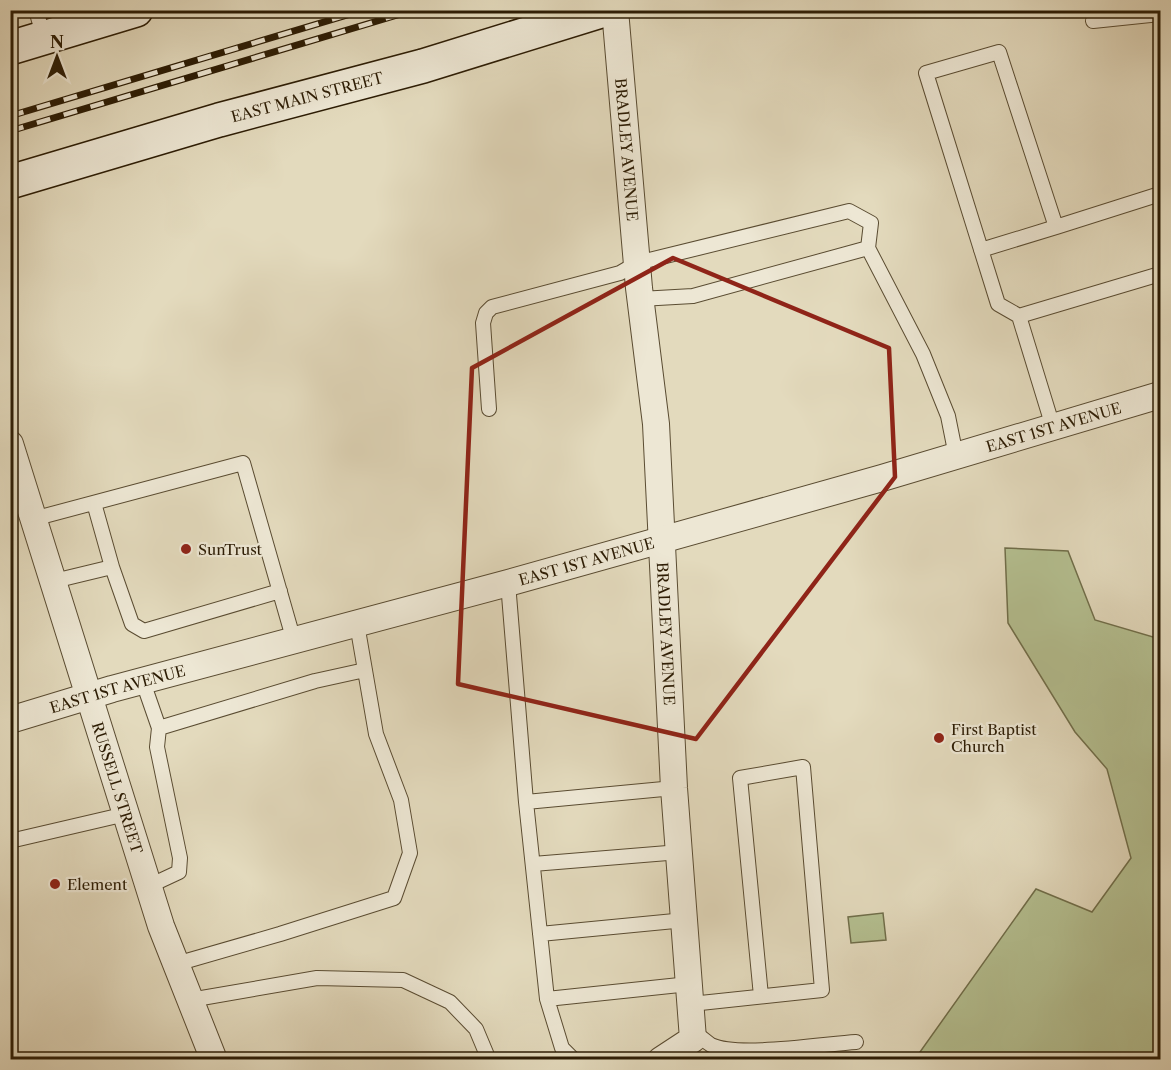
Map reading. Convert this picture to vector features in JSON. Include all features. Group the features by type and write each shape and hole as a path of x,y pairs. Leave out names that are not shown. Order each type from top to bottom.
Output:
{"main road":[{"path":"10,48 40,24 136,10"},
{"name":"EAST MAIN STREET","path":"10,182 219,120 423,66 603,10"}],"street":[{"name":"BRADLEY AVENUE","path":"615,10 636,263 656,424 674,788 692,1031"},
{"name":"EAST 1ST AVENUE","path":"10,720 508,583 956,456 1161,395"},
{"name":"RUSSELL STREET","path":"10,444 161,926 214,1059"},
{"path":"661,1059 693,1039 692,1031"}],"lane":[{"path":"1093,21 1161,14"},
{"path":"1053,427 1019,316 998,304 926,73 999,52 1056,227"},
{"path":"981,250 1161,195"},
{"path":"489,409 483,323 486,313 492,307 620,273 636,263 849,211 871,223 868,248 923,354 948,416 956,456"},
{"path":"640,299 693,296 868,248"},
{"path":"1019,316 1161,274"},
{"path":"33,519 243,463 294,641"},
{"path":"94,503 112,567 132,624 144,631 280,591"},
{"path":"54,581 112,567"},
{"path":"508,583 526,802 547,999 562,1048 574,1059"},
{"path":"176,964 394,898 410,854 401,800 376,734 357,624"},
{"path":"159,728 315,681 365,670"},
{"path":"144,682 159,728 157,747 180,858 179,872 149,886"},
{"path":"547,999 690,994 760,996 822,990 803,768 740,778 760,996"},
{"path":"526,802 674,788"},
{"path":"10,841 126,814"},
{"path":"533,864 680,852"},
{"path":"540,934 685,920"},
{"path":"190,1000 317,978 403,980 450,1002 476,1029 489,1059"},
{"path":"692,1031 712,1045 746,1051 856,1042"}],"highlighted area":[{"path":"673,258 889,348 895,477 696,739 458,684 472,368"}],"green space":[{"path":"1005,548 1068,551 1095,620 1160,639 1160,1059 915,1059 1036,889 1092,912 1131,858 1107,769 1075,732 1008,623"},
{"path":"883,913 886,940 851,943 848,917"}],"railway":[{"path":"10,116 364,10"},
{"path":"10,131 414,10"}],"place":[{"name":"SunTrust","path":"186,549"},
{"name":"First Baptist Church","path":"939,738"},
{"name":"Element","path":"55,884"}]}
